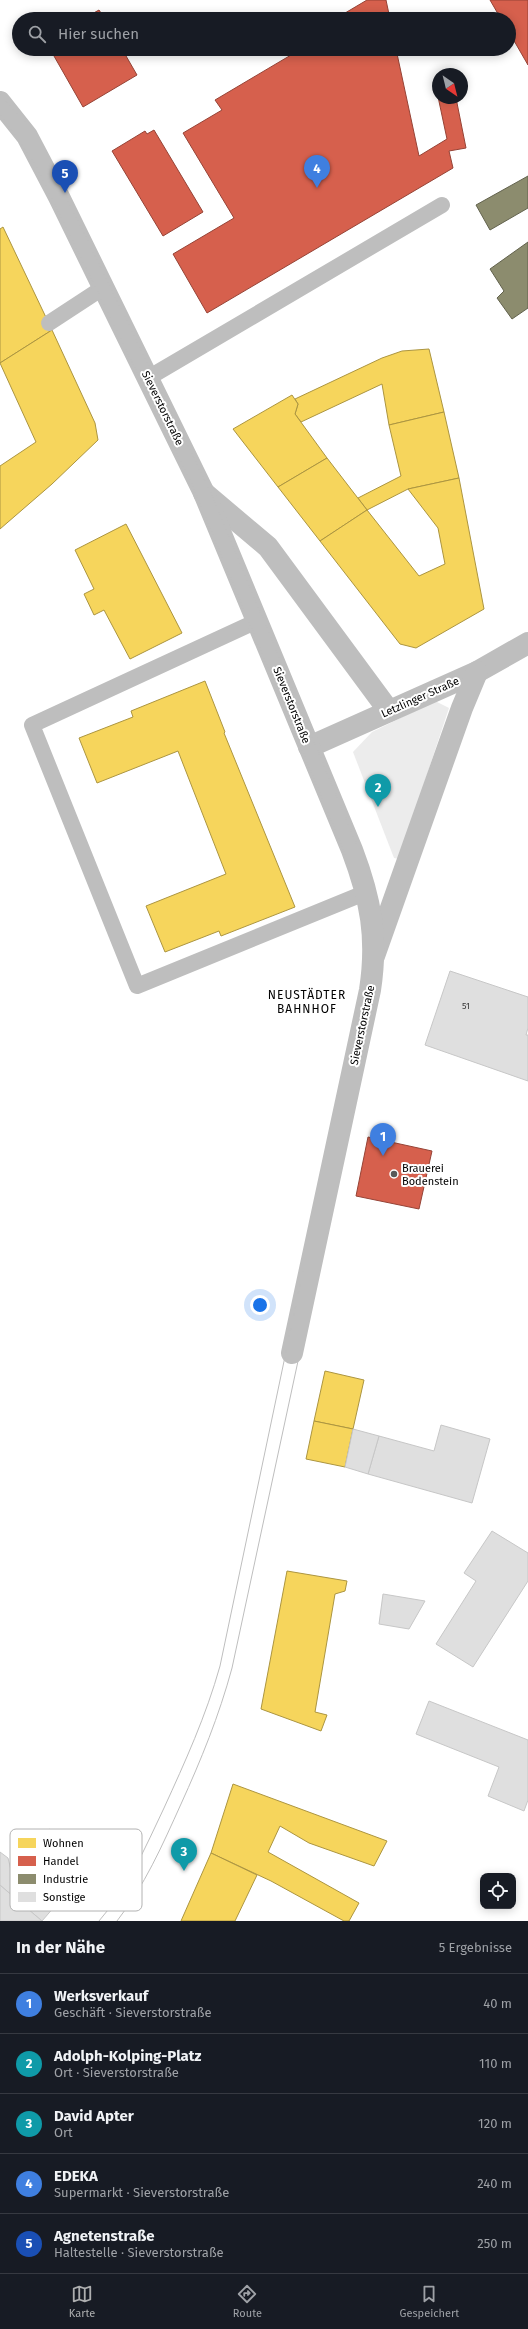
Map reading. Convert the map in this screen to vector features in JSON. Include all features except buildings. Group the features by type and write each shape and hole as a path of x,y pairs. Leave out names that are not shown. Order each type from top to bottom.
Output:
{"street":[{"name":"Sieverstorstraße","path":"0,102 26,136 104,287 204,493 352,850 367,892 373,926 374,956 370,990 292,1354"},
{"path":"204,493 268,547 389,711"},
{"name":"Letzlinger Straße","path":"309,747 477,672 528,643"},
{"path":"374,956 462,708 477,672"}],"lane":[{"path":"148,378 442,205"},
{"path":"49,323 104,287"},
{"path":"257,621 32,725 137,986 367,892"}],"shaded area":[{"path":"435,701 449,708 399,859 394,858 353,752 372,732"}],"tram line":[{"path":"0,95 26,123 57,178 210,491 357,845 375,904 380,941 380,960 375,1003 232,1668 209,1738 196,1771 160,1850 142,1884"},
{"path":"0,114 34,162 191,482 346,856 362,905 366,938 365,972 362,990 220,1666 195,1738 172,1791 142,1853"},
{"path":"99,1921 107,1911"},
{"path":"117,1921 124,1911"}],"place":[{"name":"EDEKA","path":"317,188"},
{"name":"Agnetenstraße","path":"65,193"},
{"name":"Adolph-Kolping-Platz","path":"378,807"},
{"name":"Werksverkauf","path":"383,1156"},
{"name":"Brauerei Bodenstein","path":"394,1174"},
{"name":"David Apter","path":"184,1871"}],"district":[{"name":"NEUSTÄDTER BAHNHOF","path":"307,1002"}]}
